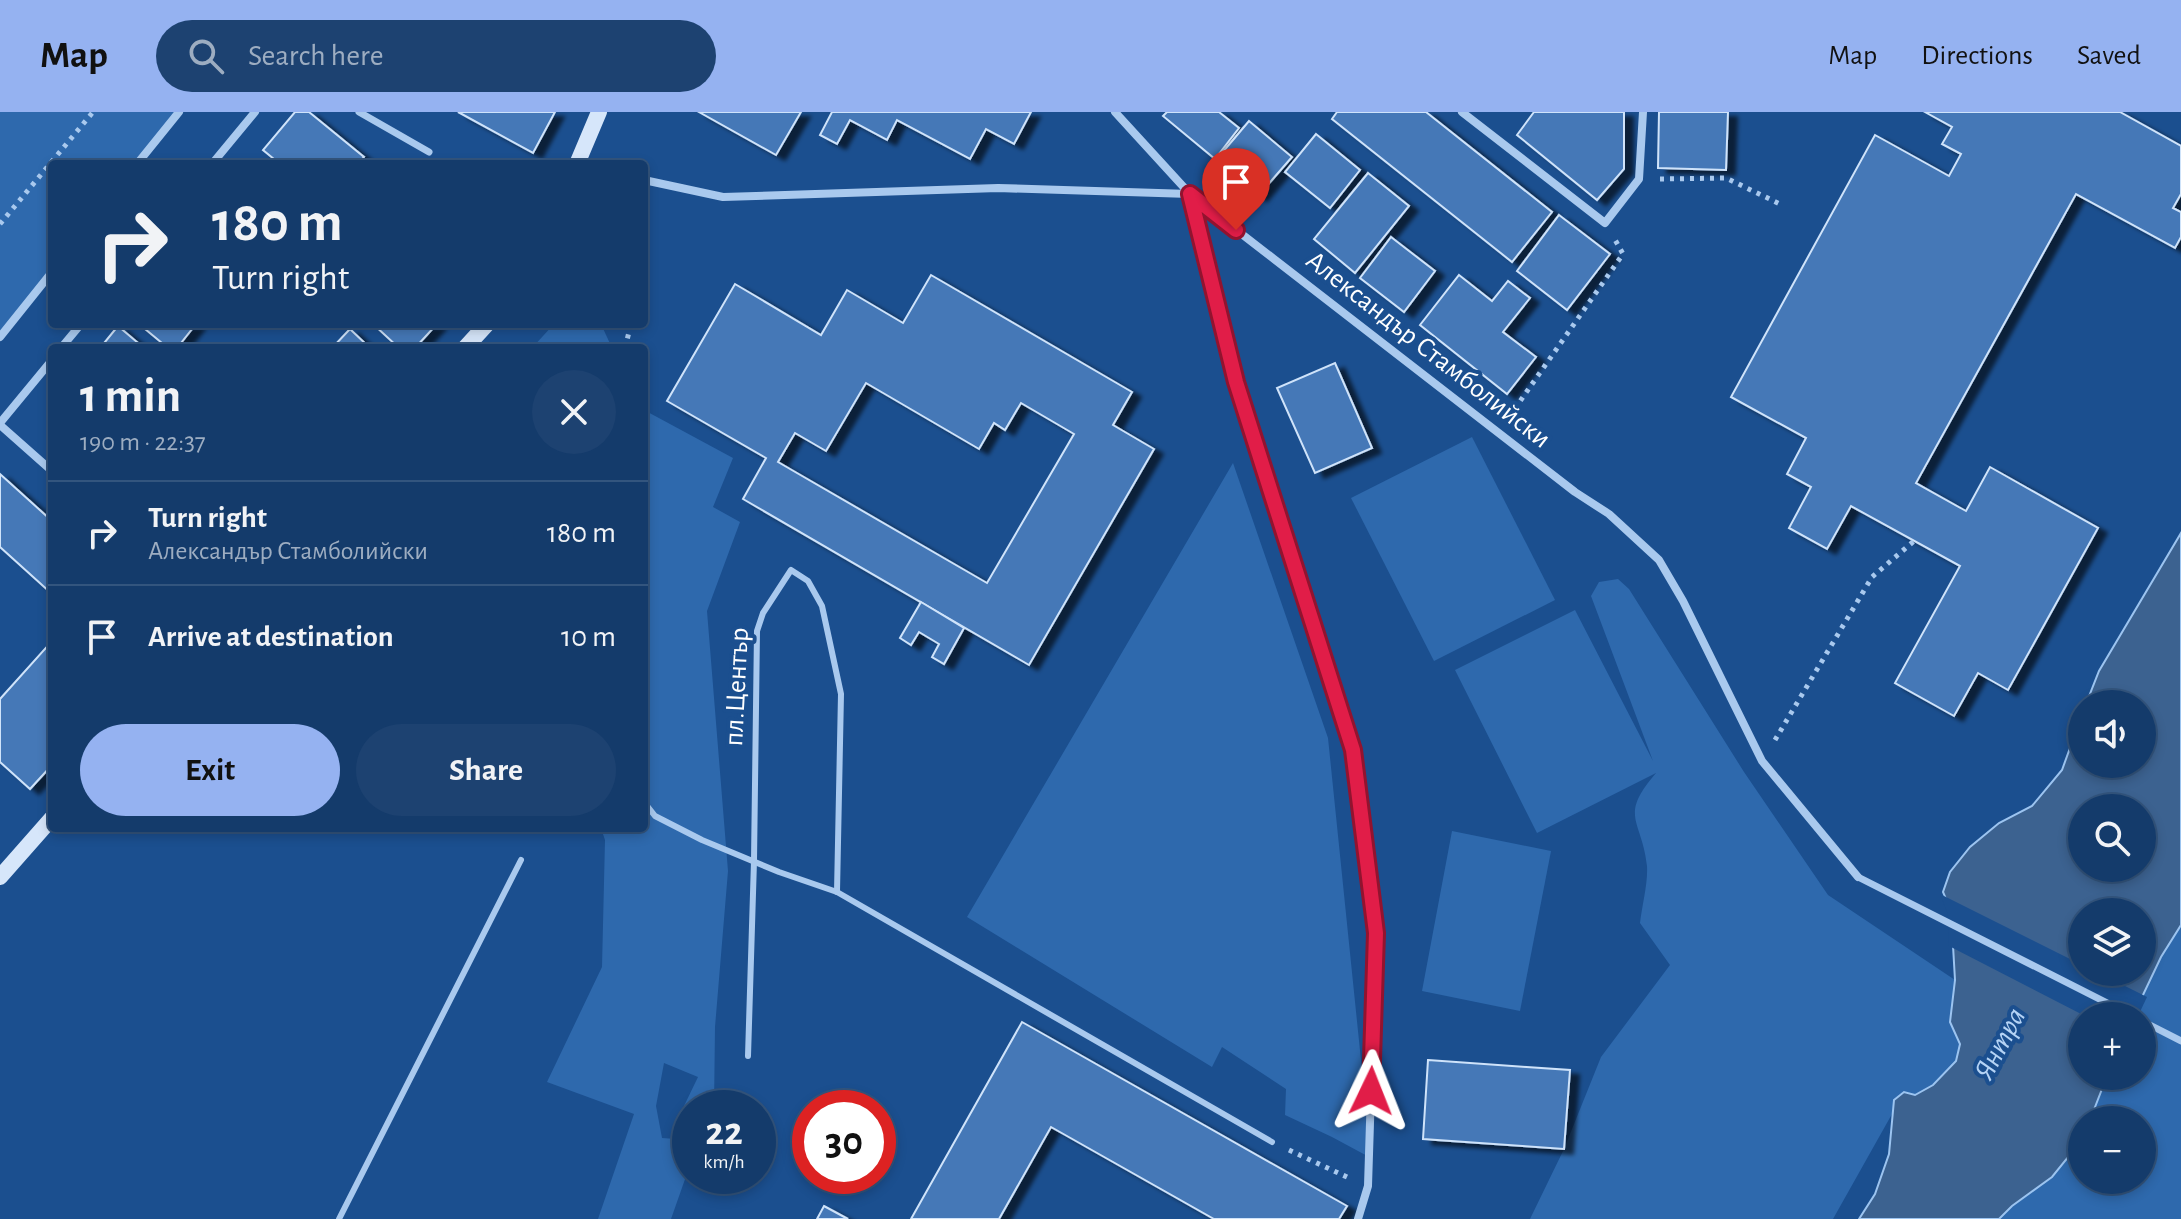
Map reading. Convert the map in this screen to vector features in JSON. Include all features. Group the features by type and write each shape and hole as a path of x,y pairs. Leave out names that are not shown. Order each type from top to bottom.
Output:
{"main road":[{"path":"579,160 599,112"},
{"path":"469,344 483,328"},
{"path":"0,877 48,823"}],"street":[{"path":"140,160 179,112"},
{"path":"215,160 255,112"},
{"path":"359,112 429,152"},
{"name":"Александър Стамболийски","path":"1115,112 1190,194 1575,492 1609,514 1659,560 1683,601 1762,761 1858,877"},
{"path":"1462,112 1605,223 1639,179 1643,112"},
{"path":"648,181 723,197 998,188 1190,194 1236,382 1353,750 1376,933 1368,1186 1358,1219"},
{"path":"0,337 48,277"},
{"path":"64,344 78,328"},
{"path":"48,365 0,424 48,467"},
{"path":"1858,877 2105,1002"},
{"path":"2156,1028 2181,1041"}],"lane":[{"name":"пл.Център","path":"748,1056 757,631 763,613 791,570 808,581 822,606 841,694 837,892"},
{"path":"648,807 655,816 702,840 837,892 1272,1142"},
{"path":"339,1219 521,860"}],"path":[{"path":"53,160 93,112"},
{"path":"0,224 48,166"},
{"path":"1639,179 1726,178 1782,205"},
{"path":"1499,431 1623,254 1605,223"},
{"path":"1762,761 1872,577 1914,541"},
{"path":"1272,1142 1368,1186"}],"shaded area":[{"path":"0,112 179,112 140,160 48,160 48,277 0,337"},
{"path":"550,328 603,328 610,344 536,344"},
{"path":"648,412 733,458 713,507 740,522 707,611 728,871 715,1027 714,1090 692,1090 698,1077 664,1063 656,1106 662,1138 672,1139 672,1194 680,1194 671,1219 598,1219 634,1114 547,1082 602,967 605,840 602,832 648,832"},
{"path":"1472,437 1555,600 1434,661 1351,498"},
{"path":"1233,463 1328,738 1371,1158 1285,1115 1286,1089 1222,1047 1212,1067 967,917"},
{"path":"1618,579 1629,589 1744,772 1828,895 1955,980 1950,1022 1960,1044 1956,1061 1933,1085 1914,1095 1894,1100 1892,1114 1833,1219 1530,1219 1564,1149 1601,1057 1670,965 1640,923 1647,866 1635,809 1644,788 1656,773 1537,833 1455,670 1575,610 1653,761 1591,596 1599,582"},
{"path":"1452,831 1551,851 1520,1011 1422,991"},
{"path":"2181,925 2181,1219 1999,1219 2052,1177 2068,1157 2068,1194 2156,1194 2156,1106 2095,1106 2102,1090 2156,1090 2156,1002 2140,1002 2147,986 2156,986 2156,968"}],"water":[{"name":"Янтра","path":"2181,533 2181,925 2156,968 2156,898 2068,898 2068,986 2147,986 2140,1002 2068,1002 2068,1090 2102,1090 2095,1106 2068,1106 2068,1157 2052,1177 1999,1219 1859,1219 1875,1194 1889,1154 1894,1100 1904,1092 1915,1095 1933,1085 1956,1061 1960,1044 1950,1022 1955,980 1951,911 1943,892 1950,872 1970,847 1999,823 2032,806 2062,770 2068,754 2068,778 2156,778 2156,690 2092,690 2099,671"}],"pier":[{"path":"1940,894 2068,958 2068,986 2125,986 2147,997 2145,1002 2068,1002 2068,1007 1949,946 1947,912"}],"building":[{"path":"295,112 309,112 364,157 361,160 275,160 263,150"},
{"path":"458,112 555,112 533,153"},
{"path":"699,112 801,112 776,155"},
{"path":"832,112 1031,112 1014,144 986,129 970,159 897,120 887,140 850,120 837,144 820,135"},
{"path":"1167,112 1219,112 1239,128 1215,159 1163,116"},
{"path":"1337,112 1426,112 1552,212 1512,262 1332,119"},
{"path":"1534,112 1624,112 1624,169 1597,200 1517,135"},
{"path":"1659,112 1728,112 1726,170 1658,168"},
{"path":"1925,112 2120,112 2181,146 2181,194 2173,208 2181,212 2181,237 2175,248 2076,194 1916,483 1966,511 1990,467 2098,528 2008,690 1978,673 1954,716 1895,683 1960,566 1851,506 1827,549 1789,528 1811,487 1787,474 1806,438 1731,397 1875,135 1949,176 1961,154 1942,144 1952,127"},
{"path":"1249,121 1292,157 1258,196 1216,160"},
{"path":"1316,134 1360,170 1330,208 1285,172"},
{"path":"1368,173 1409,206 1355,273 1314,239"},
{"path":"1559,215 1610,254 1567,310 1517,271"},
{"path":"1391,237 1435,271 1404,312 1360,278"},
{"path":"931,275 1132,392 1113,425 1154,449 1029,665 743,499 766,458 667,401 735,284 821,335 847,290 903,323","holes":["866,383 979,449 994,423 1005,430 1021,403 1074,434 987,583 778,462 795,433 826,451"]},
{"path":"1459,275 1492,301 1508,281 1530,298 1503,332 1536,357 1507,394 1420,325"},
{"path":"116,328 120,328 139,344 103,344"},
{"path":"144,328 193,328 180,344 163,344"},
{"path":"377,328 433,328 419,344 395,344"},
{"path":"350,329 366,344 336,344"},
{"path":"1335,363 1372,448 1315,473 1277,388"},
{"path":"0,474 48,517 48,590 0,547"},
{"path":"921,602 964,628 944,664 932,657 939,644 919,632 911,645 900,638"},
{"path":"48,645 48,769 30,789 0,762 0,699"},
{"path":"1022,1022 1347,1206 1339,1219 1214,1219 1051,1127 999,1219 911,1219"},
{"path":"1428,1060 1570,1070 1564,1149 1423,1139"},
{"path":"824,1206 848,1219 817,1219"}],"route":[{"path":"1236,230 1190,194 1236,382 1353,750 1376,933 1371,1091"}]}
